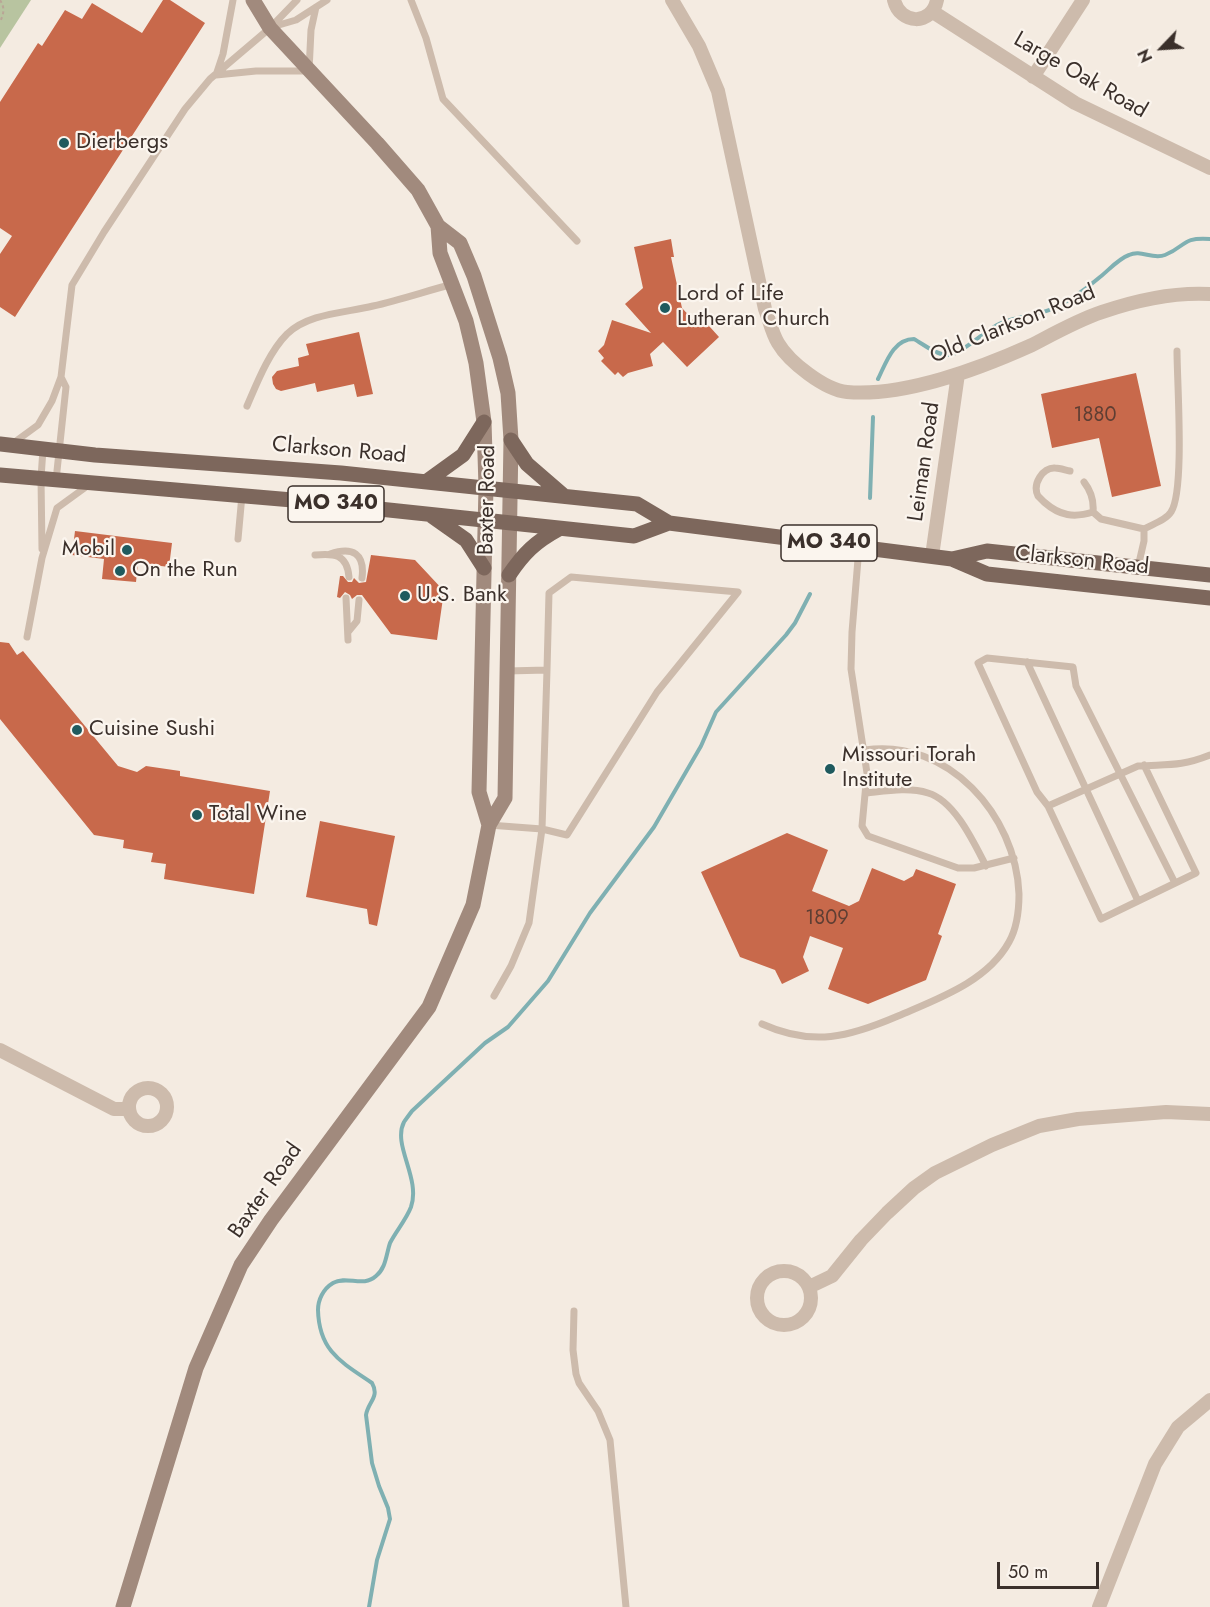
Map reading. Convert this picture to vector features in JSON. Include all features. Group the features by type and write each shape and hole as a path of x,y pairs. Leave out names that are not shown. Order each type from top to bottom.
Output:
{"main road":[{"name":"Baxter Road","path":"123,1607 196,1368 241,1265 271,1220 429,1007 473,905 489,825 505,798 511,440 508,393 500,357 474,276 460,243 438,226 418,190 270,28 253,0"},
{"name":"Baxter Road","path":"438,226 440,253 466,321 476,363 484,422 486,487 479,792 489,825"},
{"path":"427,482 464,455 484,422"},
{"path":"511,440 527,464 564,496"},
{"name":"Clarkson Road","path":"5,445 51,451 290,468 637,504 669,523 932,556 952,558 987,551 1210,574"},
{"name":"Clarkson Road","path":"0,475 242,495 634,536 669,523"},
{"path":"430,515 466,540 484,568"},
{"path":"510,575 522,556 531,547 560,529"},
{"name":"Clarkson Road","path":"952,558 987,574 1210,598"},
{"path":"1099,586 1138,567"}],"street":[{"name":"Old Clarkson Road","path":"672,0 679,8 699,45 718,91 765,309 778,343 796,364 818,380 845,392 902,389 958,374 1031,345 1101,312 1145,299 1194,293 1210,294"},
{"name":"Large Oak Road","path":"894,0 899,12 915,20 922,19 935,6 1033,77 1075,103 1210,168"},
{"path":"1033,77 1083,0"},
{"name":"Leiman Road","path":"932,556 958,374"},
{"path":"0,1050 114,1108 128,1109"},
{"path":"809,1287 832,1276 886,1213 914,1188 935,1173 992,1145 1038,1126 1078,1119 1166,1112 1210,1114"},
{"path":"791,1271 809,1287 810,1305 807,1313 793,1323 785,1325 768,1320 758,1306 758,1290 767,1276 774,1272 791,1271"},
{"path":"1099,1607 1155,1464 1178,1427 1210,1400"}],"lane":[{"path":"216,75 223,54 233,0"},
{"path":"5,445 38,425 52,401 61,377 72,285 99,240 185,109 216,75 270,28 297,0"},
{"path":"270,28 296,20 327,0"},
{"path":"411,0 426,38 443,99 577,241"},
{"path":"216,75 256,71 309,72 311,30 316,7"},
{"path":"247,406 264,368 286,335 304,321 373,306 453,284"},
{"path":"1084,482 1090,489 1093,512 1101,519 1144,529 1168,516 1177,499 1179,465 1176,351"},
{"path":"27,637 42,558 51,451 66,387 61,377"},
{"path":"49,479 51,451"},
{"path":"1070,471 1054,468 1043,473 1036,487 1038,496 1052,509 1069,516 1093,512"},
{"path":"42,558 57,508 92,483"},
{"path":"238,539 242,495"},
{"path":"1138,567 1144,541 1144,529"},
{"path":"859,547 851,669 865,750 867,793 862,826 868,836 958,868 986,866 1014,858"},
{"path":"315,555 330,554 341,550 354,552 360,558 362,578"},
{"path":"330,554 343,559 349,577"},
{"path":"489,825 542,829 567,835 657,692 738,592 571,577 549,594 542,829 529,923 511,966 494,996"},
{"path":"346,598 348,640"},
{"path":"348,632 357,621 359,600"},
{"path":"1144,765 1196,873 1101,919 1048,806 1037,792 978,663 987,658 1073,667 1076,686 1175,883"},
{"path":"1028,662 1138,901"},
{"path":"507,671 547,670"},
{"path":"762,1023 796,1035 816,1038 862,1031 959,989 984,971 1010,942 1016,924 1019,900 1018,881 1014,858 1004,831 993,812 960,777 942,765 910,751 883,747 865,750"},
{"path":"1048,806 1138,766 1171,766 1189,763 1210,755"},
{"path":"867,793 918,791 930,793 940,799 969,833 986,866"},
{"path":"574,1311 573,1350 576,1374 579,1383 598,1411 610,1440 626,1607"}],"path":[{"path":"0,0 4,6 4,14 0,22"}],"green space":[{"path":"0,0 31,0 0,48"}],"building":[{"name":"Dierbergs","path":"163,0 170,0 205,23 15,317 0,307 0,254 12,236 0,228 0,102 38,43 42,46 65,10 82,19 92,3 142,33"},
{"name":"Lord of Life Lutheran Church","path":"671,239 674,257 671,257 682,308 695,322 701,317 719,337 687,367 663,342 650,354 653,366 628,373 623,377 618,372 615,375 601,361 604,358 598,351 604,345 612,320 651,333 625,304 643,288 634,247"},
{"path":"359,332 373,394 357,397 354,384 317,392 315,383 281,391 276,389 272,377 277,371 299,366 298,358 309,355 306,344"},
{"path":"1136,373 1161,486 1112,497 1099,438 1052,448 1041,394"},
{"path":"75,531 172,543 169,567 138,563 136,582 102,579 104,559 72,555"},
{"name":"U.S. Bank","path":"371,555 415,560 444,591 437,640 391,634 362,595 357,595 352,599 345,592 340,598 337,597 340,576 348,582 352,582 354,578 359,583 366,582"},
{"path":"0,642 9,643 17,655 23,651 118,766 137,772 146,766 180,771 180,776 270,791 254,894 164,879 166,864 151,862 153,853 123,848 124,840 94,835 0,719"},
{"path":"320,821 395,836 377,926 369,924 367,909 306,897"},
{"path":"787,833 828,850 812,891 849,906 859,901 872,868 904,881 913,876 916,869 956,884 938,934 942,936 926,980 868,1004 828,989 843,948 810,936 803,957 809,971 782,984 775,970 740,957 701,872"}],"waterway":[{"path":"878,379 895,347 907,340 914,339 938,353 953,354 1004,322 1047,311 1066,301 1089,286 1117,262 1133,253 1160,256 1194,239 1210,239"},
{"path":"870,498 873,417"},
{"path":"369,1607 377,1560 390,1519 372,1463 366,1415 375,1392 372,1383 342,1361 327,1346 319,1324 320,1299 326,1288 333,1283 344,1280 366,1281 376,1276 382,1269 390,1243 409,1212 413,1196 410,1173 401,1141 404,1122 412,1111 485,1043 508,1027 548,981 590,913 654,827 701,746 716,712 786,635 810,594"}],"place":[{"name":"Dierbergs","path":"64,143"},
{"name":"Lord of Life Lutheran Church","path":"665,308"},
{"name":"Mobil","path":"127,550"},
{"name":"On the Run","path":"120,571"},
{"name":"U.S. Bank","path":"405,596"},
{"name":"Cuisine Sushi","path":"77,730"},
{"name":"Missouri Torah Institute","path":"830,769"},
{"name":"Total Wine","path":"197,815"}]}
